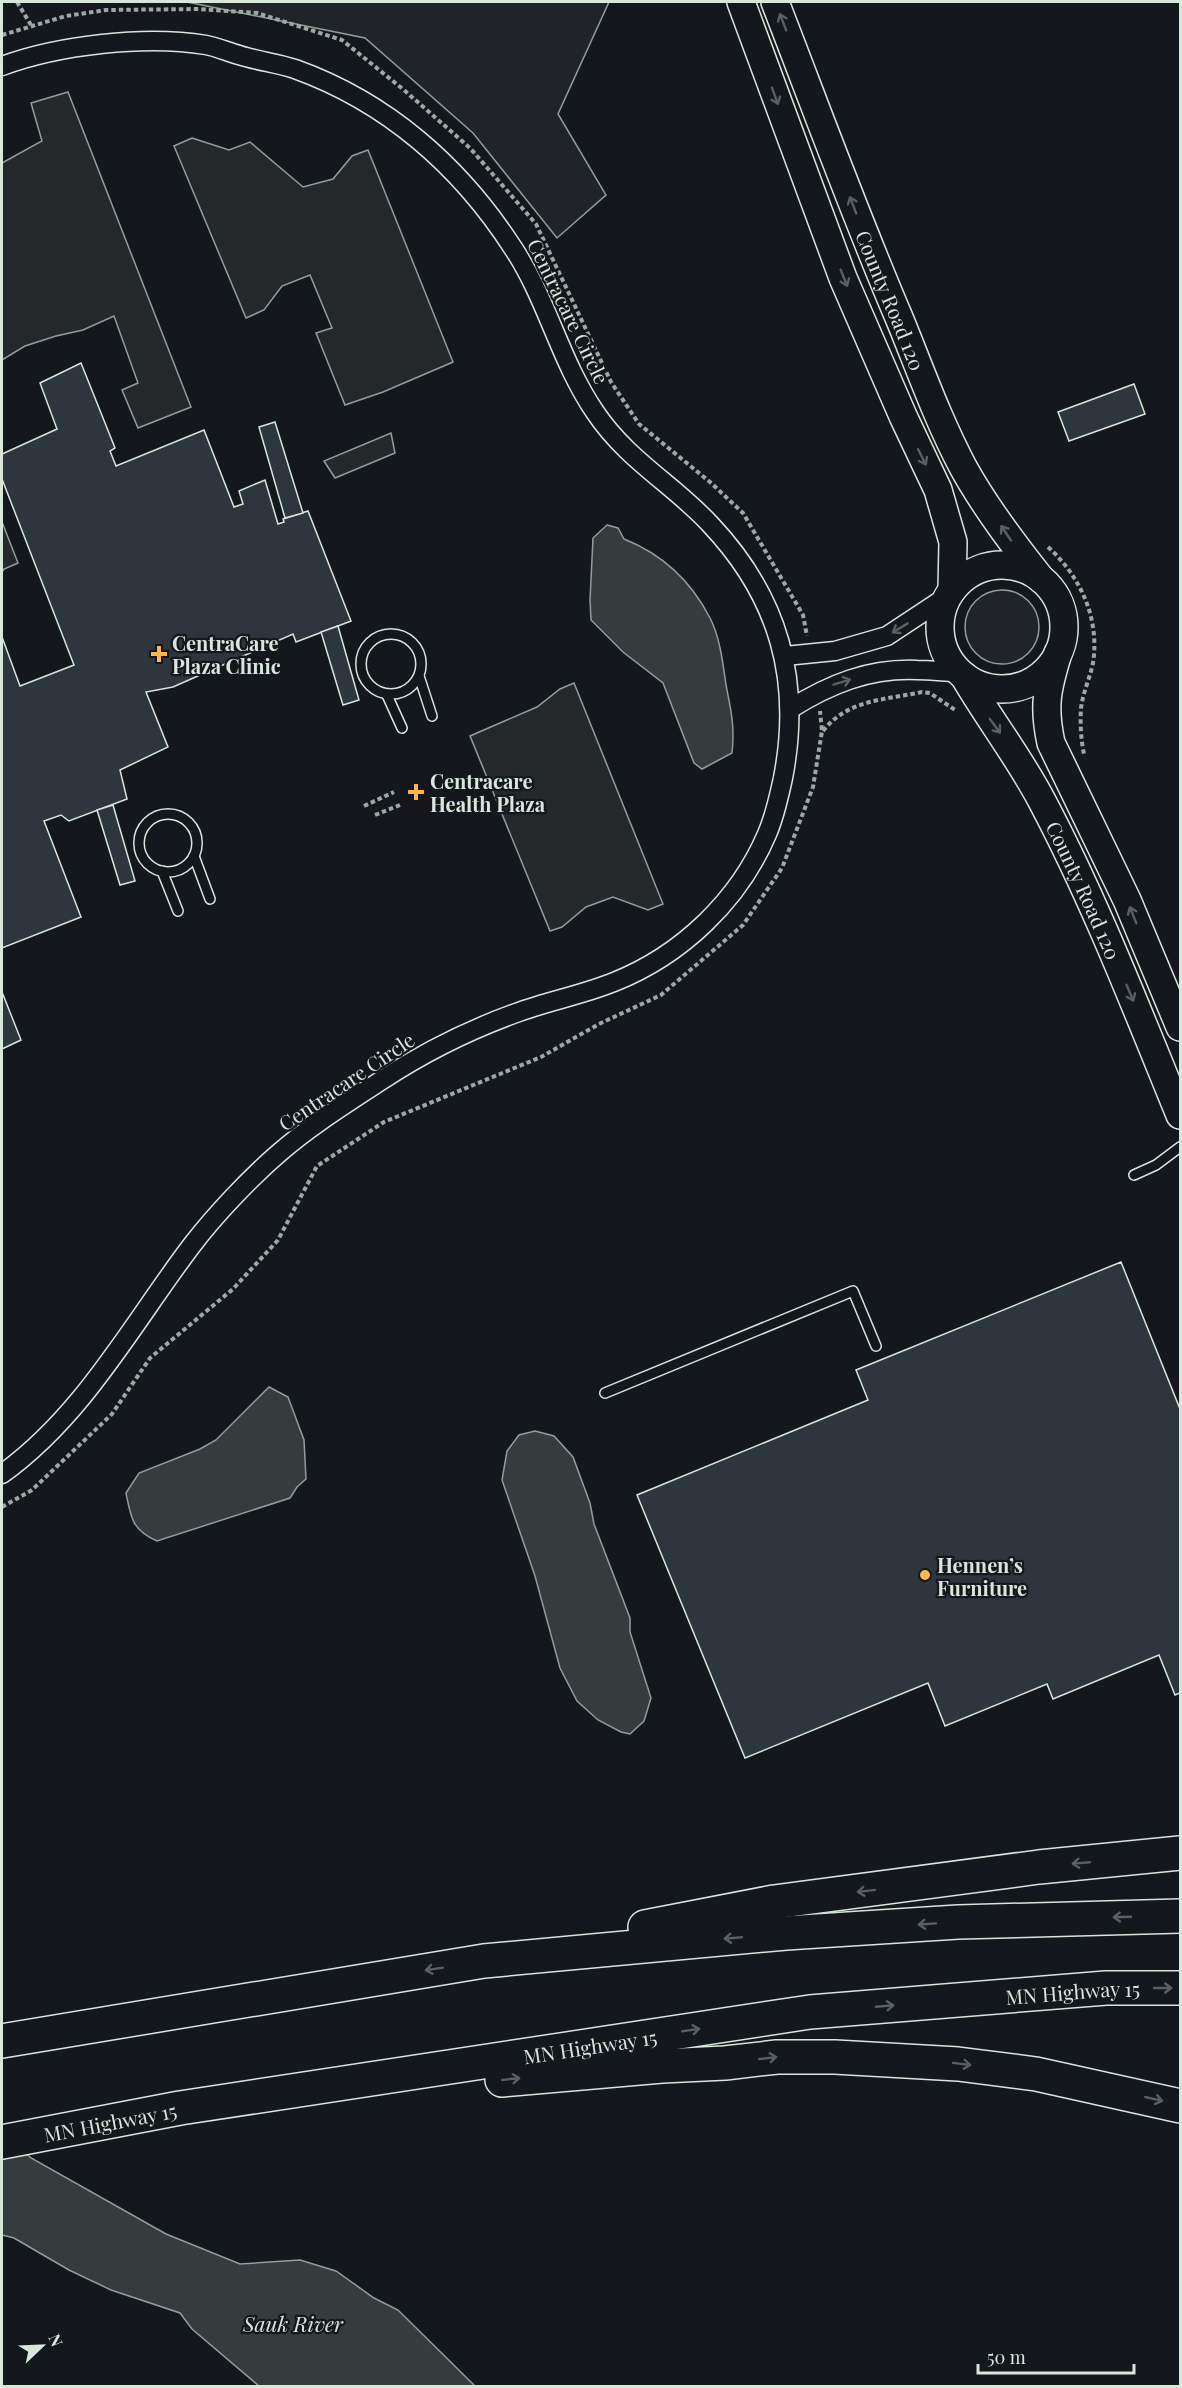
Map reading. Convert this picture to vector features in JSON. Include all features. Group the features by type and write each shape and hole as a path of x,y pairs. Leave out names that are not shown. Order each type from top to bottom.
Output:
{"highway":[{"path":"2,2041 466,1964 774,1902 1039,1867 1180,1853"},
{"path":"466,1964 786,1933 958,1922 1180,1916"},
{"name":"MN Highway 15","path":"2,2142 180,2108 810,2012 1106,1988 1180,1988"},
{"path":"180,2108 406,2091 557,2074 725,2063 777,2057 835,2057 958,2064 1036,2074 1180,2106"}],"street":[{"name":"County Road 120","path":"741,2 843,278 938,490 953,543 951,592"},
{"name":"County Road 120","path":"775,2 872,254 963,467 1018,550 1041,579"},
{"name":"Centracare Circle","path":"2,66 25,57 77,46 163,42 209,46 240,56 290,67 334,85 381,110 416,137 457,174 517,253 542,300 567,362 595,414 623,447 652,475 687,501 732,550 771,615 785,656 790,709 788,751 769,831 746,873 722,907 689,938 655,962 614,982 515,1013 410,1062 350,1101 280,1152 195,1242 102,1374 70,1413 41,1442 2,1474"},
{"path":"785,656 852,647 887,636 951,592 975,572 991,566 1017,568 1041,579 1052,591 1060,606 1064,621 1063,638 1058,653 1049,668 1036,679 1021,686 1005,689 988,688 962,674 948,658 942,643 940,627 942,610 951,592"},
{"name":"County Road 120","path":"1058,653 1046,700 1046,719 1051,743 1127,900 1180,1027"},
{"path":"790,709 836,683 894,671 962,674"},
{"name":"County Road 120","path":"962,674 1022,765 1043,804 1086,893 1180,1115"}],"lane":[{"path":"419,676 406,691 387,694 370,686 361,668 365,649 380,636 400,636 416,647 421,666 419,676 432,716"},
{"path":"387,694 402,728"},
{"path":"159,815 178,816 193,828 197,837 194,856 189,864 181,869 162,871 146,862 139,844 144,826 159,815"},
{"path":"194,856 210,899"},
{"path":"162,871 178,911"},
{"path":"1134,1175 1156,1165 1180,1147"},
{"path":"605,1393 853,1291 876,1346"}],"path":[{"path":"17,2 31,25"},
{"path":"2,35 66,16 106,10 199,9 257,13 342,40 395,82 471,148 536,224 612,382 639,424 710,482 743,513 803,615 810,654"},
{"path":"2,1507 32,1490 112,1414 150,1358 240,1281 278,1240 317,1166 384,1122 541,1057 599,1024 661,995 743,925 782,868 813,787 822,731 817,692"},
{"path":"822,731 833,718 845,710 922,692 930,693 958,713"},
{"path":"364,806 394,792"},
{"path":"375,815 400,805"}],"shaded area":[{"path":"187,2 609,2 558,114 606,195 557,238 473,133 365,38"},
{"path":"68,92 191,407 138,428 122,390 138,383 114,316 83,330 25,346 2,360 2,163 42,141 31,103"},
{"path":"192,138 229,150 250,142 303,187 333,179 352,156 368,150 453,362 383,392 345,405 316,333 332,328 310,275 282,286 264,310 246,318 174,146"},
{"path":"391,433 395,453 335,478 324,461"},
{"path":"2,522 18,563 2,572"},
{"path":"1002,590 1016,593 1028,601 1036,613 1039,627 1036,641 1028,653 1016,661 1002,664 988,661 976,653 968,641 965,627 968,613 976,601 988,593"},
{"path":"574,683 663,904 648,910 613,897 586,907 562,927 550,931 470,736 537,707 560,689"}],"water":[{"path":"607,525 618,528 624,539 651,552 674,570 694,592 713,625 721,651 731,711 733,744 732,753 702,769 694,763 663,683 623,652 591,620 593,538"},
{"path":"269,1387 288,1397 304,1440 306,1479 290,1498 157,1541 142,1532 131,1516 126,1493 139,1473 200,1449 216,1440"},
{"path":"535,1431 554,1436 573,1457 590,1503 594,1524 630,1618 630,1632 651,1698 644,1721 630,1734 598,1720 577,1701 560,1668 535,1576 502,1480 507,1451 519,1435"},
{"name":"Sauk River","path":"2,2129 31,2158 166,2234 240,2264 300,2260 336,2271 374,2298 398,2310 475,2386 259,2386 192,2329 180,2313 111,2290 69,2270 14,2238 2,2235"}],"building":[{"name":"CentraCare Plaza Clinic","path":"81,363 115,448 110,451 116,466 204,430 234,507 243,504 239,491 265,480 278,524 284,522 283,519 308,511 351,621 296,642 293,634 173,687 146,692 168,747 120,770 127,799 69,821 61,815 44,821 81,917 2,948 2,637 20,686 74,665 2,479 2,454 57,429 40,383"},
{"path":"1134,384 1145,414 1069,441 1058,412"},
{"path":"275,422 303,513 285,518 259,427"},
{"path":"338,626 359,700 343,705 321,632"},
{"path":"113,805 135,881 120,885 97,810"},
{"path":"2,992 21,1040 2,1049"},
{"name":"Hennen’s Furniture","path":"1121,1262 1180,1409 1180,1693 1175,1695 1159,1655 1053,1699 1047,1684 945,1726 928,1683 745,1758 637,1495 868,1400 856,1370"}],"place":[{"name":"CentraCare Plaza Clinic","path":"159,654"},
{"name":"Centracare Health Plaza","path":"416,792"},
{"name":"Hennen’s Furniture","path":"925,1575"}]}
